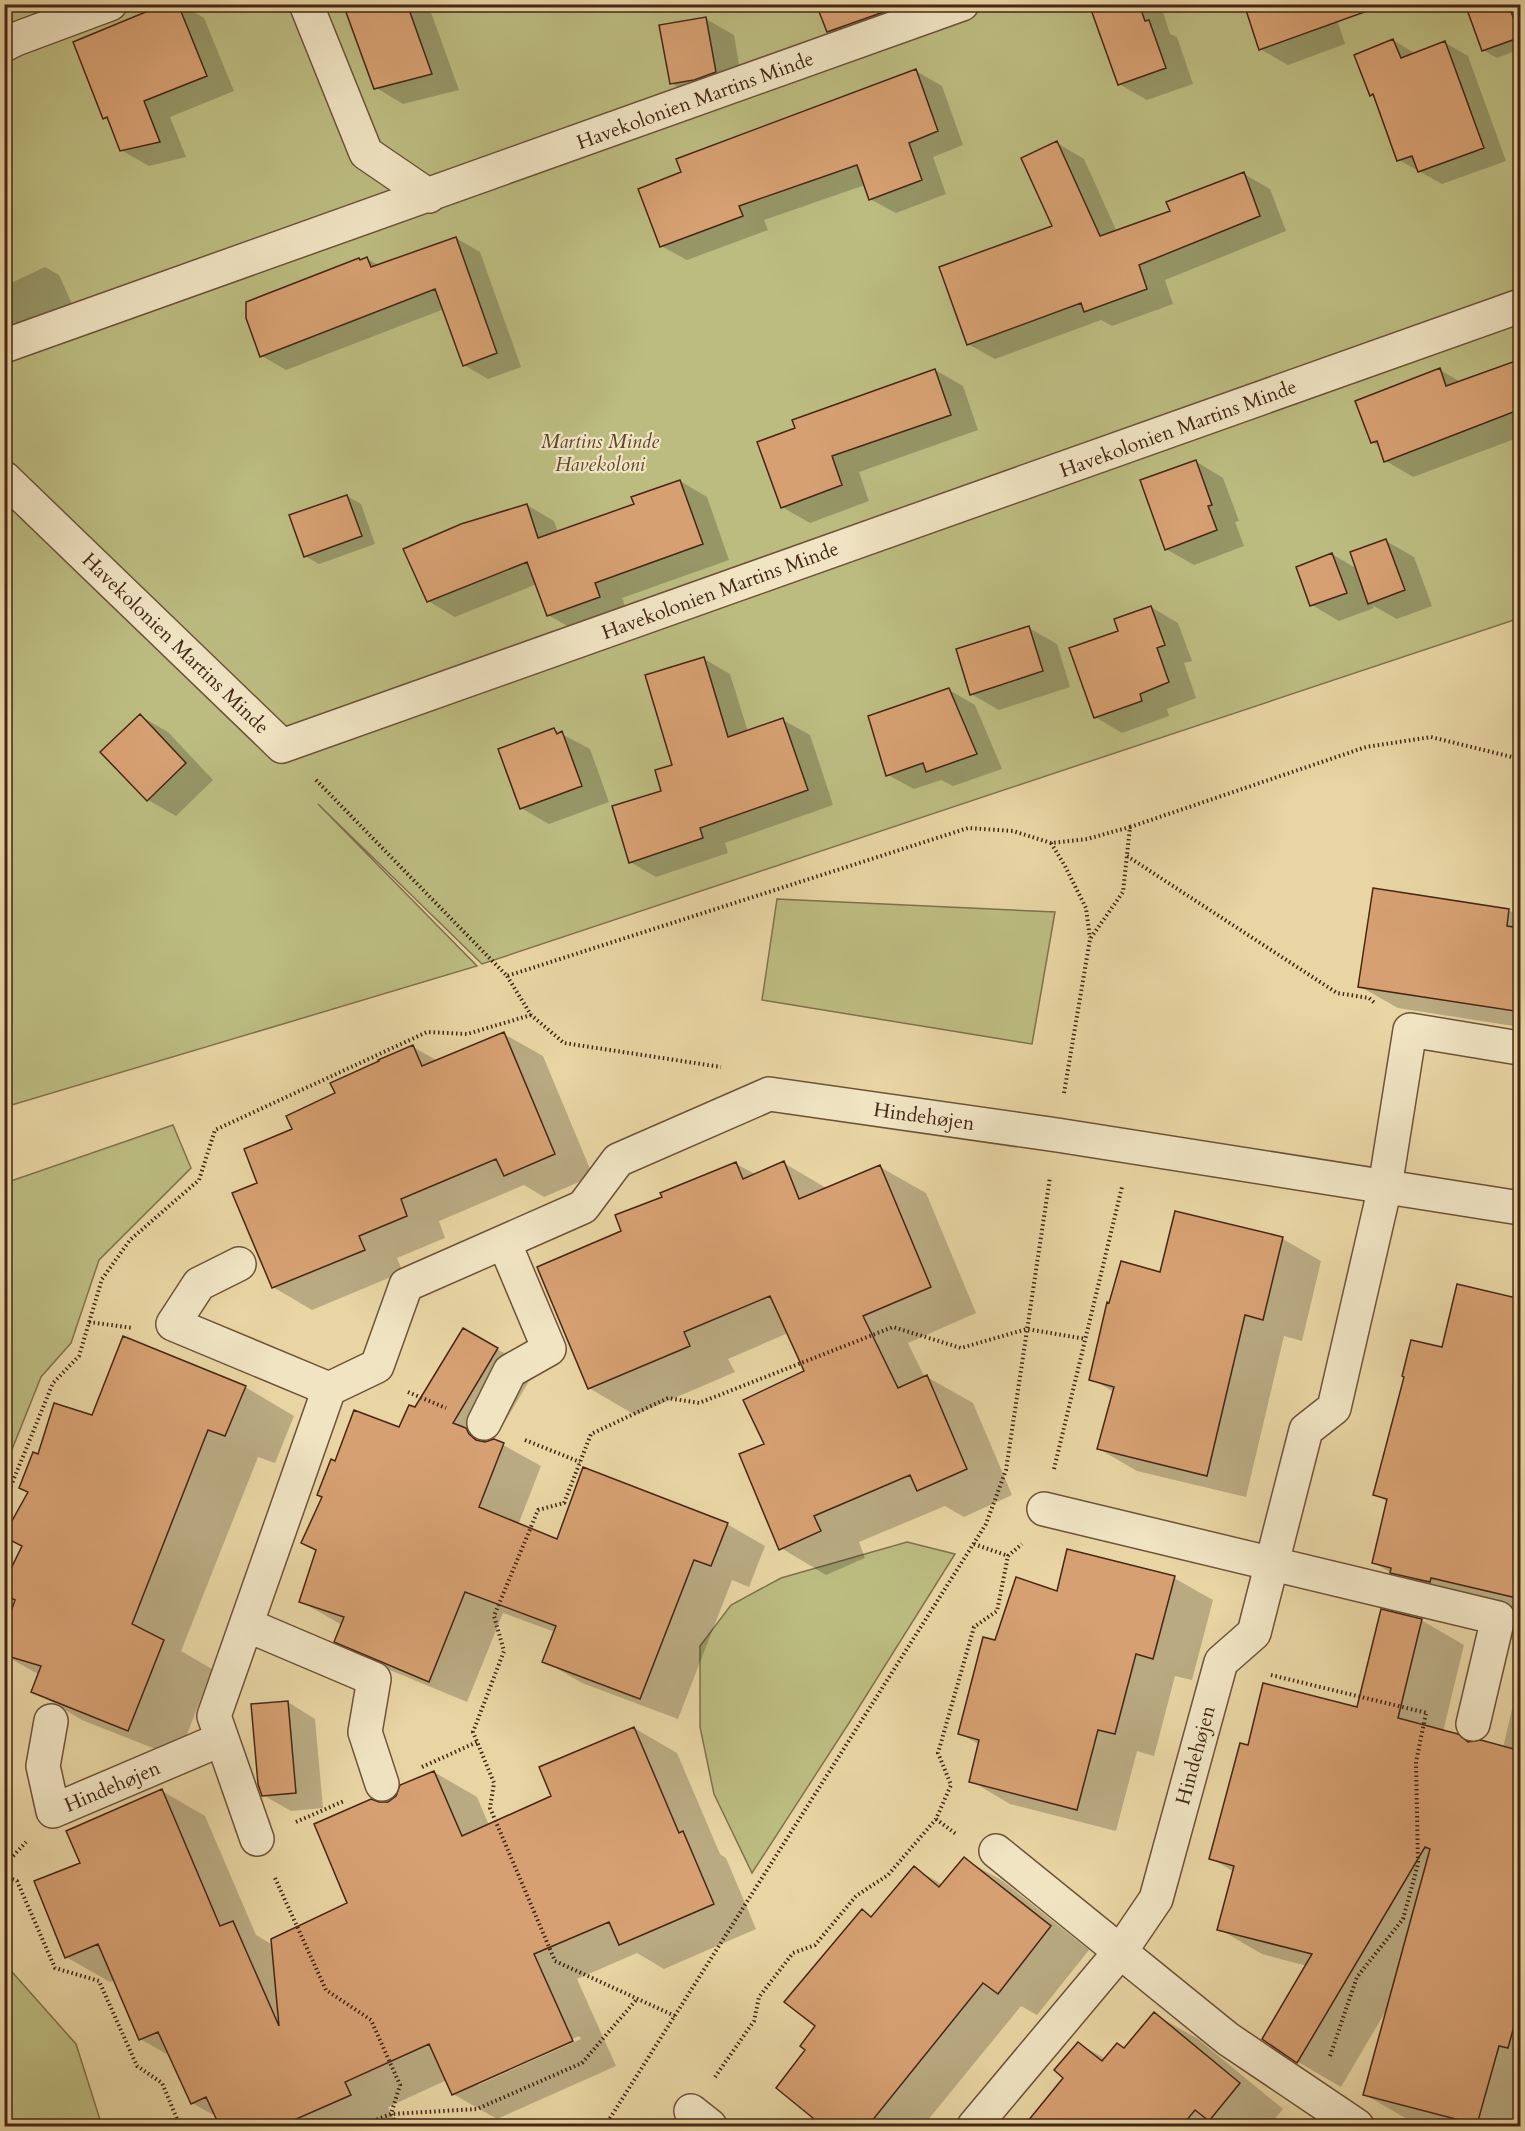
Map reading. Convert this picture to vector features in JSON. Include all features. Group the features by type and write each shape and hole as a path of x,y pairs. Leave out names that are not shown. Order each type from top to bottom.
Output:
{"street":[{"path":"4,45 110,4"},
{"path":"306,4 366,153 429,196"},
{"name":"Havekolonien Martins Minde","path":"4,346 167,290 962,4"},
{"name":"Havekolonien Martins Minde","path":"4,478 282,746 1521,306"},
{"path":"1221,1662 1254,1633 1306,1430 1334,1407 1385,1187 1410,1030 1513,1047"},
{"path":"257,1839 214,1716 329,1389 377,1366 406,1285 583,1207 618,1160 769,1094"},
{"name":"Hindehøjen","path":"769,1094 1057,1135 1521,1208"},
{"path":"483,1423 510,1371 549,1349 504,1242"},
{"path":"238,1264 199,1284 173,1324 329,1389"},
{"path":"1044,1509 1498,1618 1473,1724"},
{"path":"247,1625 374,1678 365,1732 382,1784"},
{"name":"Hindehøjen","path":"974,2127 1120,1952 1156,1899 1221,1662"},
{"name":"Hindehøjen","path":"51,1721 43,1766 53,1811 222,1739"},
{"path":"996,1851 1228,2039 1358,2127"}],"path":[{"path":"507,976 968,828 1013,831 1051,843 1087,839 1130,827 1365,747 1431,737 1521,759"},
{"path":"282,746 507,976 531,1015 564,1043 734,1069 769,1094"},
{"path":"1090,939 1123,892 1130,827"},
{"path":"605,2127 974,1544 986,1524 1006,1470 1057,1135 1090,939 1086,908 1051,843"},
{"path":"1126,856 1337,993 1369,998 1410,1030"},
{"path":"4,1503 53,1383 79,1356 102,1279 130,1240 199,1180 215,1130 427,1032 467,1034 531,1015"},
{"path":"700,2119 754,2021 759,1997 793,1953 814,1945 856,1896 888,1875 936,1819 951,1785 938,1753 974,1627 997,1611 1008,1556 1039,1530 1123,1183"},
{"path":"675,2016 555,1961 490,1808 494,1784 473,1732 504,1651 494,1616 538,1510 564,1503 591,1434 668,1398 699,1403 893,1327 962,1348 1027,1329 1086,1339"},
{"path":"974,1544 1008,1556"},
{"path":"1221,1662 1473,1724"},
{"path":"1315,2098 1358,1977 1403,1919 1418,1864 1416,1762 1426,1713"},
{"path":"257,1839 326,1990 371,2020 400,2085 391,2114 397,2127"},
{"path":"4,1876 17,1881 56,1968 99,1981 137,2066 162,2083 180,2127"},
{"path":"360,2127 391,2114 477,2109 582,2063 637,1999"}],"green space":[{"name":"Martins Minde Havekoloni","path":"5,5 1520,5 1520,618 482,964 318,804 477,966 5,1107"},
{"path":"777,899 1055,912 1032,1044 762,1000"},
{"path":"173,1125 191,1168 99,1260 71,1343 41,1377 5,1467 5,1183"},
{"path":"907,1542 955,1554 752,1873 714,1794 700,1727 700,1646 731,1605 781,1578"},
{"path":"5,1964 76,2044 102,2126 5,2126"}],"building":[{"path":"165,4 178,4 207,76 144,101 160,142 120,151 107,117 103,119 73,42"},
{"path":"343,4 407,4 432,74 374,89"},
{"path":"816,4 893,4 895,8 827,32"},
{"path":"1089,4 1139,4 1145,21 1149,20 1166,68 1118,85"},
{"path":"1244,4 1369,4 1370,10 1259,50"},
{"path":"1465,4 1508,4 1521,37 1482,51"},
{"path":"706,17 716,72 694,80 670,84 659,25"},
{"path":"1393,39 1401,58 1445,41 1484,148 1418,172 1412,156 1397,161 1373,94 1370,96 1354,55"},
{"path":"916,69 938,131 909,143 922,180 869,200 857,165 739,206 743,216 660,247 638,189 681,172 676,159"},
{"path":"1057,141 1100,236 1170,211 1166,202 1244,172 1260,216 1139,265 1147,289 1084,312 1081,303 967,345 939,267 1052,226 1021,158"},
{"path":"456,237 497,353 463,366 435,289 260,357 246,318 246,302 359,258 360,260 367,257 371,267"},
{"path":"1521,359 1521,409 1384,462 1377,441 1371,443 1355,401 1440,368 1446,386"},
{"path":"935,369 951,415 832,456 842,485 781,508 757,442 795,428 792,420"},
{"path":"1196,460 1212,505 1208,506 1217,530 1165,550 1140,480"},
{"path":"680,480 703,544 595,583 600,597 547,616 527,562 427,602 403,549 461,524 527,504 538,538 634,504 631,497"},
{"path":"347,495 362,536 304,557 289,515"},
{"path":"1386,539 1405,590 1368,604 1350,552"},
{"path":"1332,553 1347,593 1310,606 1296,567"},
{"path":"1151,606 1165,645 1157,648 1169,682 1140,694 1142,701 1094,718 1069,648 1118,631 1114,619"},
{"path":"1029,626 1043,671 970,695 956,649"},
{"path":"704,657 728,737 783,718 808,790 700,828 703,838 629,863 612,806 661,791 655,770 672,765 645,675"},
{"path":"949,688 977,754 926,772 923,763 886,776 868,716"},
{"path":"140,714 186,763 147,801 100,752"},
{"path":"554,728 557,734 562,731 582,786 520,809 498,749"},
{"path":"1373,888 1509,909 1507,926 1521,928 1521,1012 1358,987"},
{"path":"504,1032 555,1154 504,1176 496,1159 401,1199 407,1216 359,1236 365,1250 272,1288 232,1193 257,1183 244,1149 292,1129 286,1116 335,1093 330,1083 378,1060 413,1045 422,1066"},
{"path":"784,1161 799,1199 880,1165 931,1287 863,1316 898,1388 927,1375 967,1469 917,1491 910,1475 814,1516 821,1531 779,1550 739,1454 764,1444 743,1400 804,1371 770,1296 684,1332 690,1346 588,1389 537,1267 621,1231 615,1215 662,1197 660,1193 736,1162 743,1179"},
{"path":"1175,1211 1283,1237 1263,1320 1245,1315 1207,1476 1097,1449 1114,1387 1089,1380 1107,1302 1109,1303 1121,1261 1160,1272"},
{"path":"1457,1284 1521,1299 1521,1599 1431,1578 1430,1582 1390,1573 1391,1568 1372,1563 1387,1499 1373,1495 1404,1377 1402,1376 1411,1340 1442,1347"},
{"path":"463,1328 498,1348 453,1423 466,1428 476,1440 485,1442 494,1439 504,1443 479,1507 557,1539 583,1467 728,1523 711,1566 694,1560 640,1699 542,1662 556,1626 465,1592 429,1682 334,1642 344,1617 299,1602 316,1550 301,1543 322,1497 317,1495 331,1459 335,1461 354,1410 399,1427 409,1405 415,1407"},
{"path":"123,1336 246,1386 225,1436 208,1430 132,1624 164,1640 128,1731 31,1692 41,1666 4,1655 4,1632 15,1600 4,1595 4,1583 22,1546 4,1535 28,1492 19,1488 33,1452 38,1454 54,1403 92,1415"},
{"path":"1067,1549 1175,1576 1153,1659 1136,1654 1115,1734 1098,1730 1077,1810 969,1782 979,1740 958,1734 983,1637 995,1640 1016,1577 1057,1591"},
{"path":"1381,1609 1422,1619 1398,1718 1458,1734 1468,1742 1481,1740 1521,1751 1521,2001 1508,2048 1499,2046 1478,2121 1471,2120 1471,2123 1363,2095 1430,1849 1425,1847 1297,2063 1262,2039 1312,1954 1217,1930 1234,1866 1209,1859 1240,1743 1248,1745 1263,1683 1357,1707"},
{"path":"288,1701 296,1793 262,1796 258,1784 251,1704"},
{"path":"634,1727 679,1833 683,1831 714,1904 619,1945 609,1922 534,1954 573,2041 452,2095 429,2044 345,2082 351,2095 278,2127 220,2127 206,2097 191,2104 158,2032 139,2040 98,1944 65,1958 34,1881 80,1863 66,1831 162,1789 220,1926 233,1921 279,2026 271,1939 347,1903 314,1824 371,1799 388,1802 396,1796 400,1785 434,1771 462,1836 551,1796 539,1767"},
{"path":"964,1857 1051,1926 998,1994 983,1983 867,2127 824,2127 776,2088 805,2050 800,2046 815,2026 784,2002 862,1909 871,1917 914,1866 939,1887"},
{"path":"1154,2012 1240,2083 1209,2121 1195,2110 1181,2127 1023,2127 1063,2078 1054,2070 1078,2042 1102,2061 1117,2043 1124,2048"}]}
